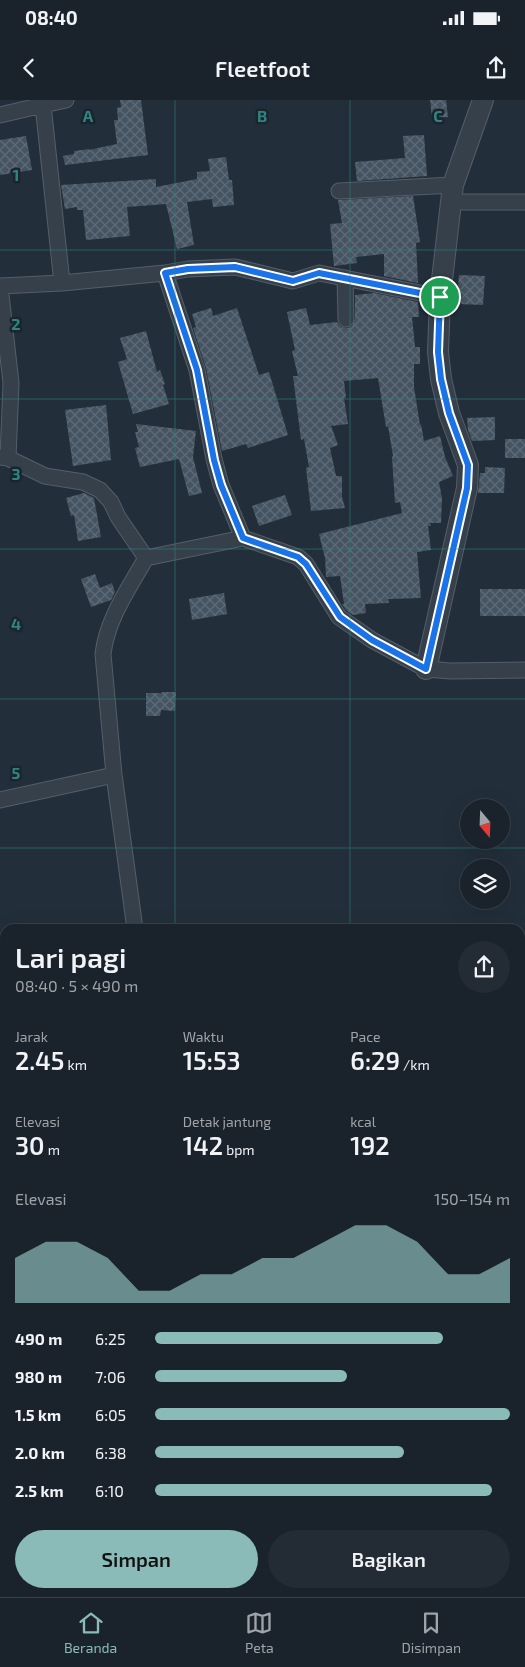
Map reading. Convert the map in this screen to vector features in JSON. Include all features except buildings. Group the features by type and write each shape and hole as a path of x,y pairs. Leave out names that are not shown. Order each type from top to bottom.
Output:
{"street":[{"path":"0,115 66,100"},
{"path":"426,669 467,480 468,465 449,413 441,379 438,352 440,297 452,193 483,100"},
{"path":"43,105 62,283"},
{"path":"338,191 452,193 525,202"},
{"path":"146,558 118,517 112,502 100,490 83,482 45,476 4,458 11,383 0,286 62,283 188,269 235,267 293,281 319,273 440,297"},
{"path":"165,273 197,370 214,460 221,485 243,538"},
{"path":"345,278 346,319"},
{"path":"134,924 114,775 104,643 114,616 146,558 243,538 298,557 306,564 340,617 372,640 426,669 451,671 525,670"},
{"path":"0,800 114,775"}],"route":[{"path":"235,267 293,281 319,273 440,297 438,352 441,379 449,413 468,465 467,488 426,669 372,640 340,617 306,564 298,557 283,550 243,538 221,485 214,460 197,370 165,273 188,269 235,267"}]}
